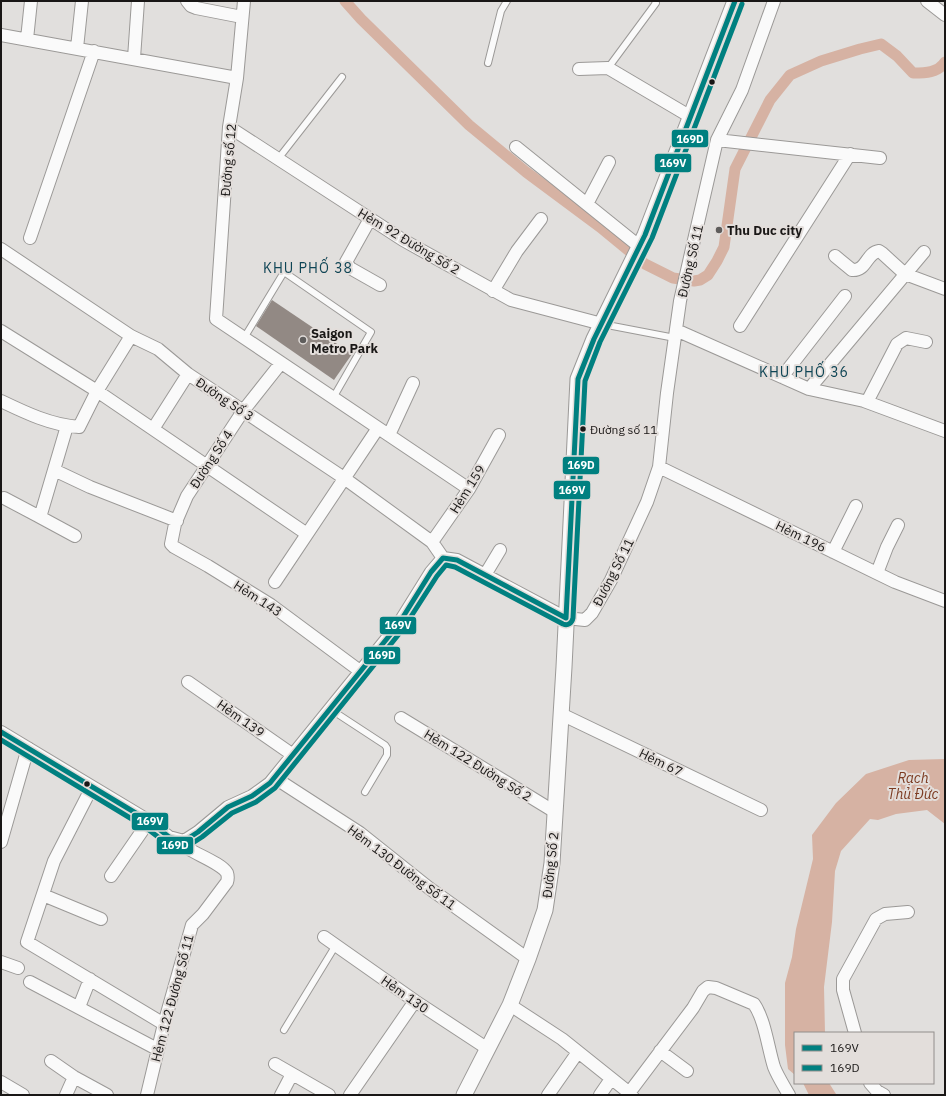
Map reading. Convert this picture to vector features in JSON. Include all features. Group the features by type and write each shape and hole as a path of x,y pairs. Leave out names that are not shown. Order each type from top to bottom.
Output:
{"street":[{"path":"27,40 31,1"},
{"path":"77,48 82,1"},
{"path":"134,58 138,1"},
{"path":"187,1 191,6 196,8 242,17"},
{"name":"Đường số 12","path":"244,1 237,78 229,127 216,319 244,338"},
{"path":"566,618 578,379 602,324 645,235 735,1"},
{"name":"Đường Số 11","path":"443,558 456,560 566,618 586,620 592,613 611,580 647,502 659,467 682,295 717,140 742,90 774,1"},
{"path":"927,1 945,15"},
{"path":"1,35 134,58 237,78"},
{"path":"30,238 94,51"},
{"path":"579,69 608,68 691,117"},
{"name":"Hẻm 92 Đường Số 2","path":"229,127 403,240 511,300 602,324"},
{"path":"717,140 880,158"},
{"path":"516,147 640,246"},
{"path":"740,326 850,154"},
{"path":"587,204 609,162"},
{"path":"370,219 346,262 350,268 380,285"},
{"path":"493,290 517,251 541,219"},
{"name":"Đường Số 3","path":"1,249 131,336 158,349 188,374 344,478 432,542 443,558"},
{"path":"835,256 855,271 862,268 873,254 878,251 882,252 905,274 945,289"},
{"path":"809,390 924,252"},
{"path":"782,377 845,296"},
{"path":"1,331 97,391 306,534"},
{"path":"676,334 782,377 809,390 867,402 945,431"},
{"path":"1,401 39,418 67,426 79,427 97,391 131,336"},
{"path":"244,338 469,489"},
{"path":"867,402 897,344 906,338 926,342"},
{"name":"Đường Số 4","path":"176,521 187,496 243,410 281,363"},
{"path":"153,429 188,374"},
{"path":"389,435 413,383"},
{"path":"38,516 41,514 67,426"},
{"path":"275,582 378,428"},
{"name":"Hẻm 159","path":"432,542 469,489 498,434"},
{"name":"Hẻm 196","path":"659,467 895,582 945,601"},
{"path":"54,470 90,487 176,521"},
{"path":"2,500 38,516 75,536"},
{"path":"833,552 856,506"},
{"name":"Hẻm 143","path":"176,521 172,541 174,547 271,605 360,671"},
{"path":"877,573 887,547 898,525"},
{"path":"485,575 500,550"},
{"path":"1,732 149,821 169,837 184,841 198,832 228,807 252,796 275,778 398,625 431,572 443,558"},
{"name":"Đường Số 2","path":"464,1095 510,1005 545,910 552,863 566,618"},
{"name":"Hẻm 139","path":"188,682 293,755"},
{"name":"Hẻm 67","path":"561,714 760,810"},
{"name":"Hẻm 122 Đường Số 2","path":"401,718 555,812"},
{"path":"1,842 5,809 28,748"},
{"name":"Hẻm 130 Đường Số 11","path":"275,778 360,834 429,888 528,959"},
{"path":"92,788 54,861 27,942 164,1024"},
{"path":"110,876 149,821"},
{"name":"Hẻm 122 Đường Số 11","path":"149,1094 157,1050 192,925 227,882 228,877 227,872 189,849 184,841"},
{"path":"43,895 100,919"},
{"path":"855,1032 843,990 843,978 876,919 885,914 908,912"},
{"name":"Hẻm 130","path":"324,937 488,1049"},
{"path":"1,962 18,968"},
{"path":"80,1008 90,979"},
{"path":"30,982 157,1050"},
{"path":"510,1005 562,1039 630,1094 660,1051 693,1008 703,991 708,987 716,988 754,1004 758,1009 775,1068 789,1095"},
{"path":"350,1095 416,1001"},
{"path":"660,1051 687,1071"},
{"path":"548,1095 578,1052"},
{"path":"51,1061 74,1077 107,1095"},
{"path":"275,1064 329,1095"},
{"path":"281,1095 292,1074"},
{"path":"66,1095 74,1077"},
{"path":"600,1095 611,1079"},
{"path":"1,1082 23,1095"},
{"path":"871,1084 877,1091 884,1095"}],"lane":[{"path":"488,63 501,11 507,1"},
{"path":"608,68 656,3 655,1"},
{"path":"278,159 342,78"},
{"path":"244,338 284,272 371,332 333,398"},
{"path":"602,324 676,334"},
{"path":"330,710 385,745 387,748 387,755 365,792"},
{"path":"284,1030 336,945"}],"water":[{"name":"Rạch Thủ Đức","path":"945,759 945,824 927,810 896,814 878,820 870,819 841,851 835,871 832,922 824,987 825,1032 794,1032 794,1074 788,1069 785,1045 785,983 813,859 812,835 836,803 866,774 909,760"},
{"path":"804,1084 830,1084 836,1094 839,1095 809,1095"}],"building":[{"name":"Saigon Metro Park","path":"272,300 352,354 334,380 256,326"}],"waterway":[{"path":"345,1 361,19 469,125 526,172 600,227 645,264 673,278 694,281 700,280 708,275 724,247 735,169 770,100 790,75 821,61 881,44 897,56 913,73 935,70 942,66 945,62"}],"transit line":[{"name":"169V","path":"1,732 149,821 169,837 184,841 198,832 228,807 252,796 270,783 398,625 431,572 443,558 457,560 566,618 578,379 594,339 645,235 735,1"},
{"name":"169D","path":"1,740 145,827 166,843 185,848 202,837 232,813 256,802 275,788 403,629 437,576 446,565 455,567 563,624 567,625 571,623 573,618 585,381 600,342 652,238 742,4"}],"place":[{"name":"Thu Duc city","path":"719,230"},
{"name":"Saigon Metro Park","path":"303,340"},
{"name":"Đường số 11","path":"583,429"}],"district":[{"name":"KHU PHỐ 38","path":"308,268"},
{"name":"KHU PHỐ 36","path":"804,372"}]}
